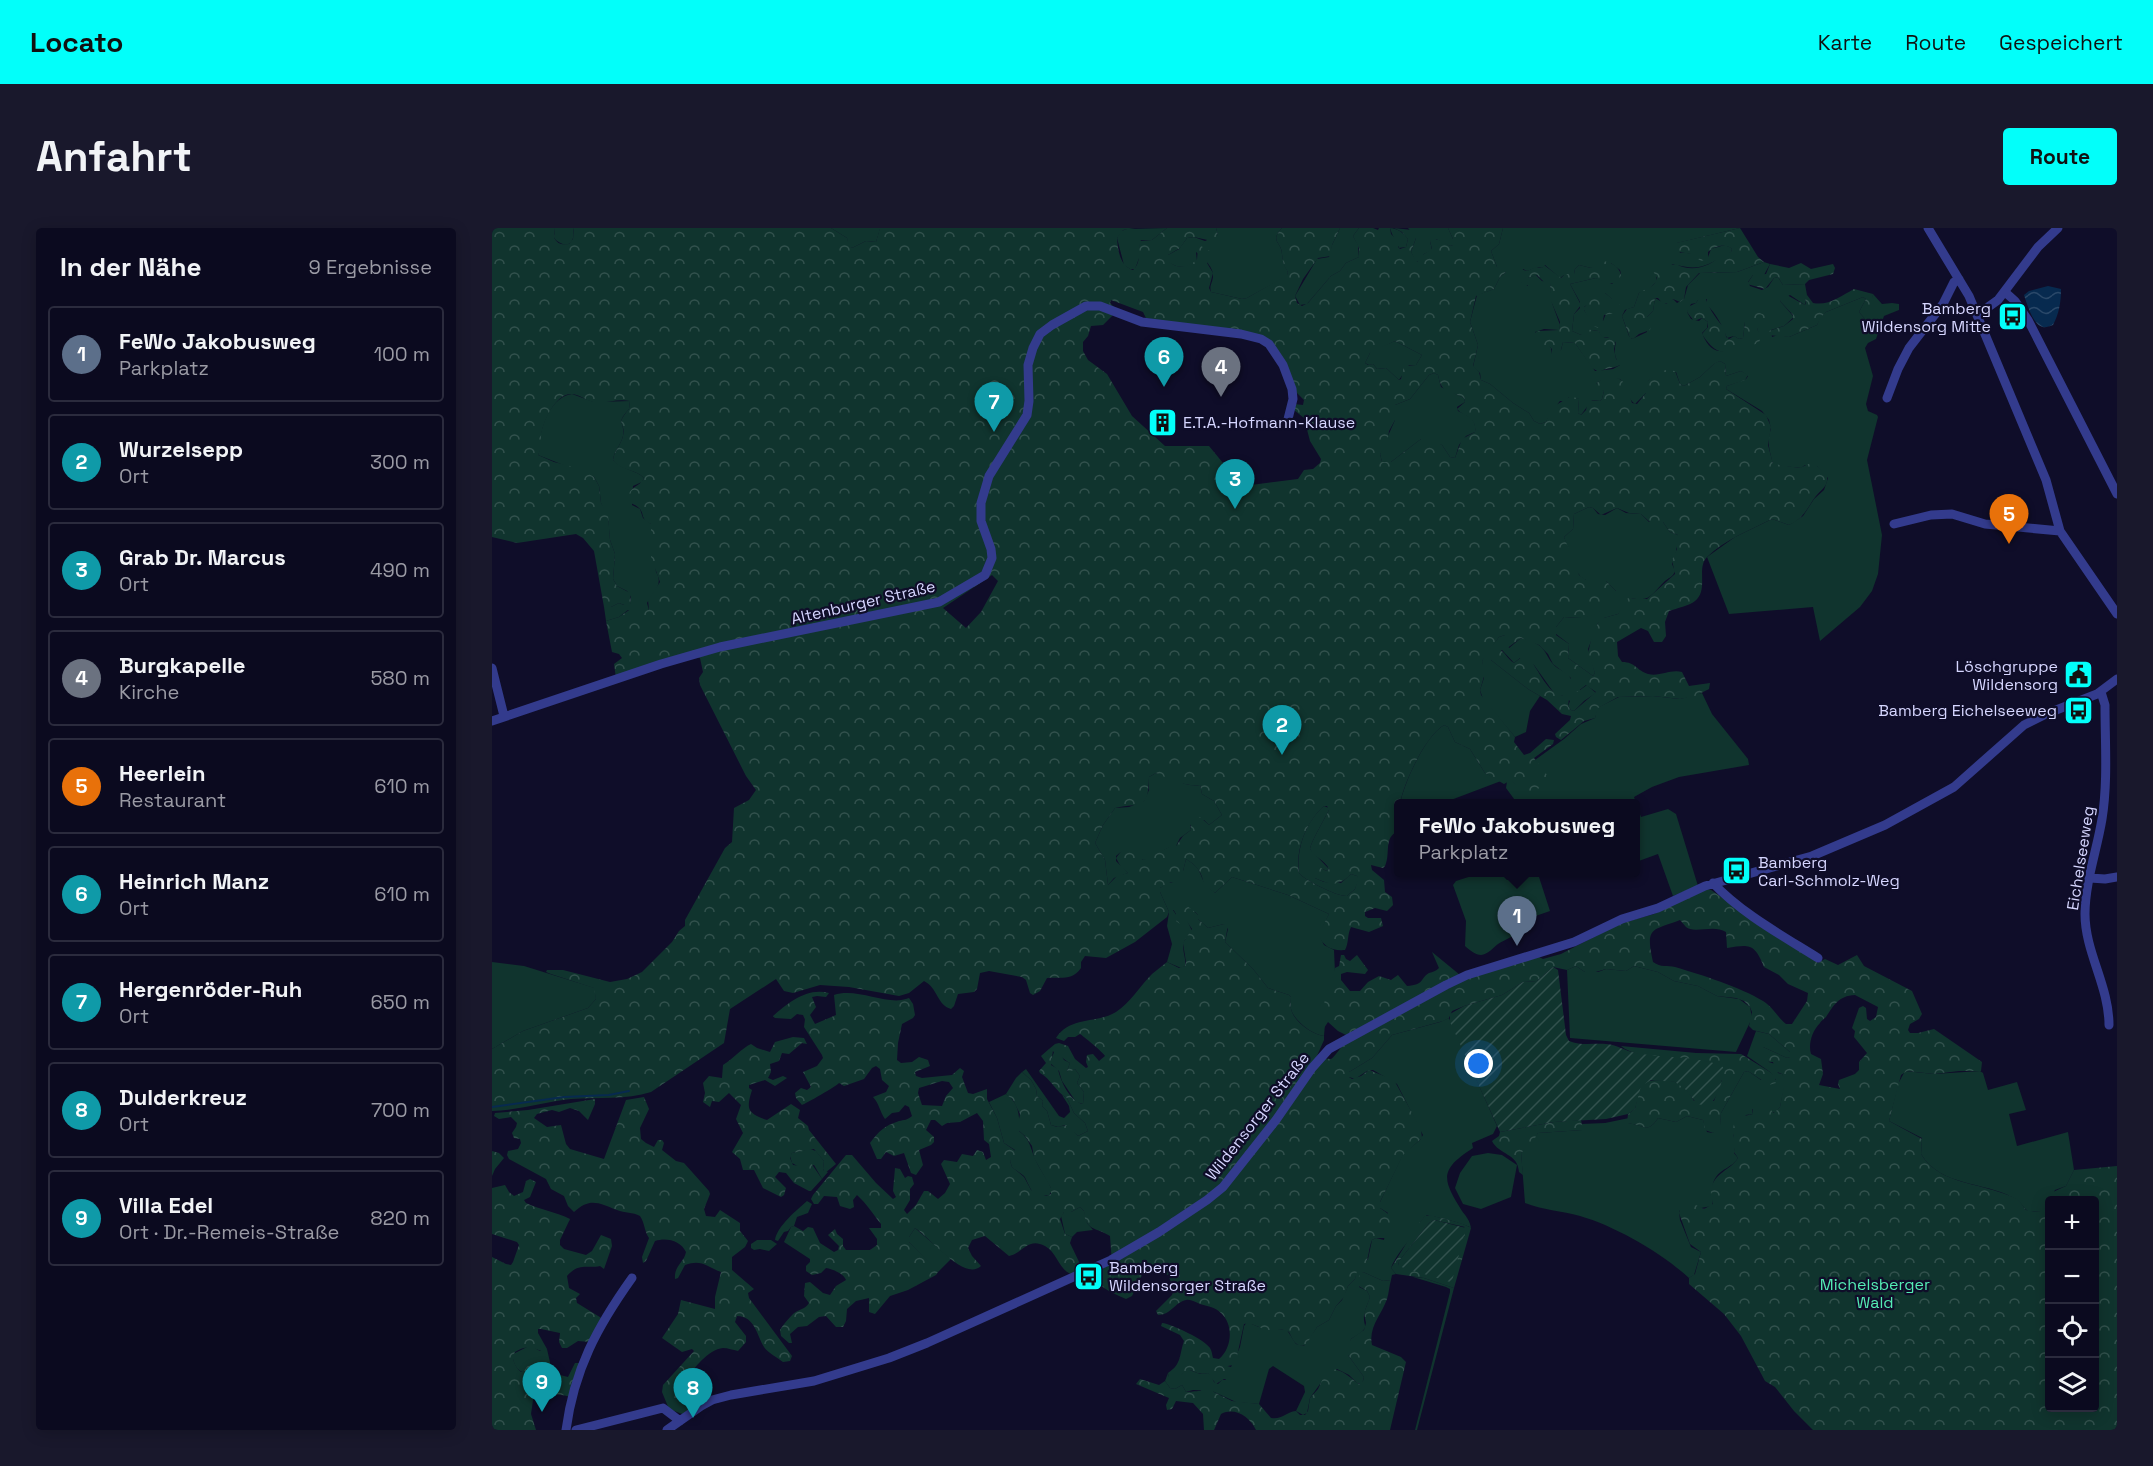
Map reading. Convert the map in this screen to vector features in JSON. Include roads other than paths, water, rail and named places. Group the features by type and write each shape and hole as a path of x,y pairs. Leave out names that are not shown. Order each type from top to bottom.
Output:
{"street":[{"path":"1928,228 1959,279 1977,315 2046,480 2060,531 2117,614"},
{"path":"1977,315 1990,308 2005,292 2038,247 2058,228"},
{"path":"1887,398 1898,369 1910,348 1943,304 1954,282 1959,279"},
{"path":"2005,292 2015,301 2028,320 2117,494"},
{"name":"Altenburger Straße","path":"492,721 720,647 939,602 985,575 992,558 981,521 981,503 992,470 1027,415 1028,365 1033,348 1044,331 1086,306 1100,306 1142,322 1241,334 1261,339 1269,344 1283,365 1292,389 1293,399 1288,420"},
{"path":"1894,524 1931,515 1952,514 1996,525 2060,531"},
{"path":"492,668 504,717"},
{"name":"Wildensorger Straße","path":"674,1427 701,1406 722,1397 804,1383 889,1358 1118,1256 1159,1232 1223,1187 1276,1120 1312,1068 1329,1049 1467,975 1575,942 1622,919 1658,908 1713,883 1812,856 1899,819 1954,787 2024,725 2101,692 2117,679"},
{"name":"Eichelseeweg","path":"2101,692 2105,705 2103,818 2090,878 2085,921 2108,1002 2109,1025"},
{"path":"2090,878 2117,877"},
{"path":"1713,883 1771,928 1818,958"},
{"path":"566,1430 573,1389 590,1345 632,1278"},
{"path":"576,1430 663,1408 674,1427"}],"water":[{"path":"2048,286 2061,289 2061,299 2053,325 2044,327 2033,318 2024,295 2029,291"}],"waterway":[{"path":"492,1107 629,1091"}],"place":[{"name":"Bamberg Wildensorg Mitte","path":"2012,317"},
{"name":"Heinrich Manz","path":"1164,387"},
{"name":"Burgkapelle","path":"1221,397"},
{"name":"E.T.A.-Hofmann-Klause","path":"1162,422"},
{"name":"Hergenröder-Ruh","path":"994,432"},
{"name":"Grab Dr. Marcus","path":"1235,509"},
{"name":"Heerlein","path":"2009,544"},
{"name":"Löschgruppe Wildensorg","path":"2079,675"},
{"name":"Bamberg Eichelseeweg","path":"2078,710"},
{"name":"Wurzelsepp","path":"1282,755"},
{"name":"Bamberg Carl-Schmolz-Weg","path":"1737,871"},
{"name":"FeWo Jakobusweg","path":"1517,946"},
{"name":"Bamberg Wildensorger Straße","path":"1088,1276"},
{"name":"Villa Edel","path":"542,1412"},
{"name":"Dulderkreuz","path":"693,1418"}],"park label":[{"name":"Michelsberger Wald","path":"1875,1293"}]}
